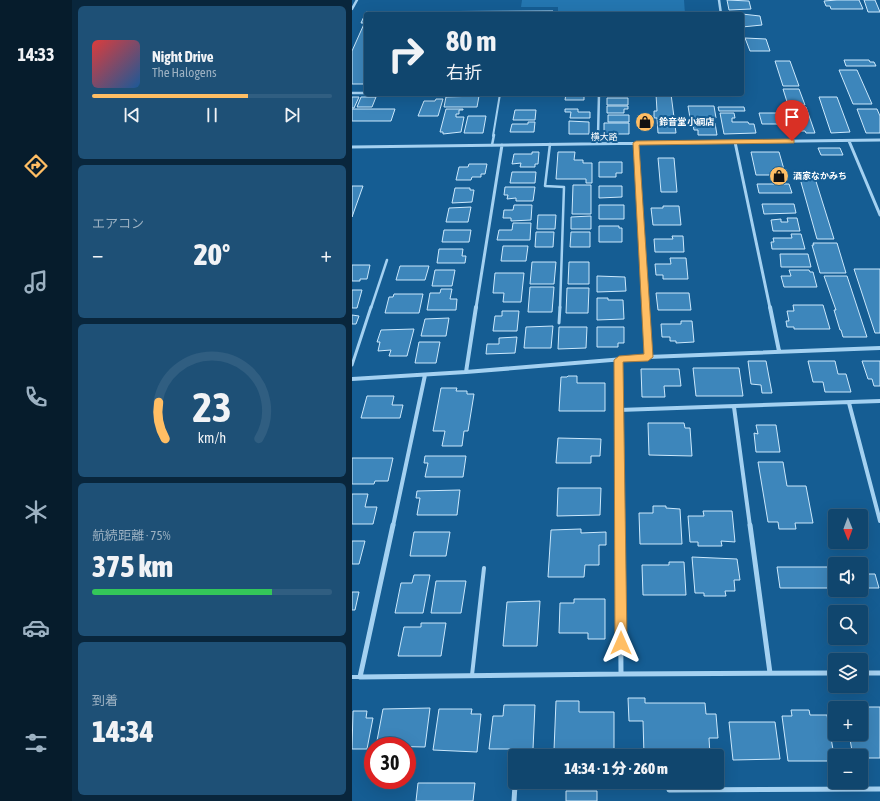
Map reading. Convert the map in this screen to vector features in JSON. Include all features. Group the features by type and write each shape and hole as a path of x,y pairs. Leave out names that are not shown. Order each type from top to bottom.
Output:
{"street":[{"path":"352,9 357,0"},
{"path":"719,0 721,12"},
{"path":"352,93 364,93"},
{"path":"598,143 599,96"},
{"name":"横大路","path":"352,147 880,140"},
{"path":"849,141 880,215"},
{"path":"735,142 779,351"},
{"path":"636,143 648,357"},
{"path":"466,372 502,145"},
{"path":"352,379 466,372 648,357 880,348"},
{"path":"619,360 621,674"},
{"path":"425,375 360,677 828,673"},
{"path":"619,410 849,403 880,400"},
{"path":"849,403 880,521"},
{"path":"734,407 770,673"},
{"path":"868,673 880,673"},
{"path":"514,801 515,789"},
{"path":"669,790 880,789"}],"lane":[{"path":"492,145 500,96"},
{"path":"550,144 545,186 564,187 559,323"},
{"path":"352,365 387,260"},
{"path":"472,675 484,568"},
{"path":"352,677 360,677"}],"shaded area":[{"path":"522,0 684,0 685,12 558,12 558,7 521,7"}],"building":[{"path":"727,0 749,1 751,9 729,10"},
{"path":"859,0 863,9 831,9 830,6 826,6 824,1"},
{"path":"864,0 875,0 880,12 868,12"},
{"path":"553,11 553,12 366,12"},
{"path":"744,14 760,16 762,25 744,27"},
{"path":"364,24 364,84 352,84 352,51"},
{"path":"745,38 766,39 770,51 750,51"},
{"path":"844,60 869,60 870,62 874,62 876,66 846,66"},
{"path":"775,61 790,61 799,86 783,86"},
{"path":"839,70 857,70 872,104 853,104"},
{"path":"783,89 799,89 805,105 788,105"},
{"path":"479,96 477,107 444,107 446,97"},
{"path":"566,96 584,96 584,100 565,100"},
{"path":"656,96 671,96 676,133 658,133 657,118 654,118 654,111 657,111"},
{"path":"352,97 359,97 354,108 352,108"},
{"path":"361,97 376,97 372,107 357,107"},
{"path":"819,97 837,97 850,132 831,133"},
{"path":"607,98 628,98 628,105 607,105"},
{"path":"436,99 443,99 438,116 418,116 424,101 435,101"},
{"path":"607,106 628,106 628,109 624,109 624,113 607,113"},
{"path":"688,106 714,106 716,118 690,118"},
{"path":"718,107 744,107 745,111 719,111"},
{"path":"788,107 806,107 815,133 795,131"},
{"path":"352,109 395,109 391,121 352,121"},
{"path":"446,109 463,109 459,110 459,114 456,114 456,117 464,117 461,132 443,134 443,132 440,132"},
{"path":"565,109 578,109 578,112 590,112 590,118 570,118 571,112 565,112"},
{"path":"857,109 877,109 880,116 880,133 866,133"},
{"path":"515,110 536,110 535,120 513,120"},
{"path":"720,113 734,113 735,118 732,118 732,122 748,122 749,124 754,124 756,133 724,134"},
{"path":"759,113 785,113 788,124 762,124"},
{"path":"608,115 629,115 629,122 608,122"},
{"path":"468,116 486,116 483,133 464,133"},
{"path":"569,121 589,122 589,134 569,134"},
{"path":"528,122 535,122 534,132 510,132 512,124 528,124"},
{"path":"604,123 629,123 629,134 604,134"},
{"path":"715,123 717,135 698,135 698,130 694,130 693,125"},
{"path":"818,148 840,148 843,155 821,155"},
{"path":"532,152 539,152 538,164 535,164 535,167 520,167 521,163 512,164 514,154 532,154"},
{"path":"558,152 575,152 574,160 583,160 583,163 592,163 592,183 586,183 586,179 556,179"},
{"path":"751,152 779,152 787,180 773,180 772,175 756,175"},
{"path":"658,158 674,158 677,192 661,192"},
{"path":"599,162 622,162 622,173 616,173 616,177 599,177"},
{"path":"469,164 487,164 485,174 481,174 481,177 472,177 471,180 456,180 459,167 468,167"},
{"path":"512,172 536,172 535,183 510,183"},
{"path":"799,175 814,175 834,239 817,239"},
{"path":"757,184 789,184 792,193 759,193"},
{"path":"573,185 591,185 591,214 572,214"},
{"path":"352,186 363,186 352,217"},
{"path":"599,186 622,186 622,197 599,198"},
{"path":"505,187 535,187 533,201 516,201 516,198 507,199 508,195 504,195"},
{"path":"455,188 470,188 470,190 474,190 472,202 452,203"},
{"path":"762,204 794,204 796,213 764,214"},
{"path":"514,205 532,205 531,220 511,221 511,218 503,218 504,210 513,210"},
{"path":"599,205 624,205 624,219 599,219"},
{"path":"663,206 679,206 681,225 653,225 651,208 663,208"},
{"path":"471,207 468,222 446,222 449,208"},
{"path":"538,215 556,215 555,229 537,229"},
{"path":"591,216 591,229 571,229 571,217"},
{"path":"787,218 797,218 800,231 773,231 771,220 781,219 781,222 788,222"},
{"path":"513,223 531,223 530,240 497,240 499,230 512,230"},
{"path":"599,226 619,226 619,228 622,228 622,242 599,242"},
{"path":"444,230 471,230 469,242 442,242"},
{"path":"536,232 554,232 553,247 535,247"},
{"path":"571,232 590,232 590,247 570,247"},
{"path":"791,234 801,234 805,249 772,249 771,242 774,242 773,238 792,238"},
{"path":"672,236 683,236 684,252 655,252 654,239 673,239"},
{"path":"813,243 837,243 846,273 820,273 812,245 814,245"},
{"path":"503,246 528,246 526,261 501,261"},
{"path":"439,249 463,249 462,256 466,256 465,263 437,263"},
{"path":"780,254 808,254 811,267 781,267"},
{"path":"670,258 686,258 688,279 663,279 663,275 656,275 655,264 671,264"},
{"path":"532,262 556,262 554,284 530,284"},
{"path":"569,262 589,262 589,284 568,284"},
{"path":"352,265 370,265 367,279 352,281"},
{"path":"400,266 429,266 425,280 396,280"},
{"path":"854,269 880,269 880,333 875,333"},
{"path":"435,270 455,270 452,286 432,286"},
{"path":"789,270 809,270 810,272 813,272 817,287 784,287 781,276 791,276"},
{"path":"495,273 524,273 521,302 503,302 504,293 493,293"},
{"path":"597,276 625,277 626,291 597,292"},
{"path":"824,276 847,276 867,337 843,337 834,310 836,310"},
{"path":"530,287 554,287 552,312 528,312"},
{"path":"567,288 589,288 588,313 566,313"},
{"path":"441,289 452,289 450,299 457,299 456,310 427,310 430,293 440,293"},
{"path":"352,290 362,290 357,308 352,308"},
{"path":"656,293 689,293 691,310 658,310"},
{"path":"394,294 423,294 419,313 385,313 389,297 393,297"},
{"path":"597,298 623,300 624,319 597,320"},
{"path":"793,305 823,305 830,329 794,329 794,327 787,327 786,321 789,321 787,311 794,311"},
{"path":"502,311 519,311 517,331 493,331 495,316 502,316"},
{"path":"352,315 359,316 356,324 352,324"},
{"path":"449,318 446,336 421,336 425,319"},
{"path":"681,321 692,321 694,342 676,343 676,341 670,341 670,337 662,337 661,324 681,324"},
{"path":"553,326 551,348 524,348 526,327"},
{"path":"559,327 587,327 586,348 558,349"},
{"path":"597,327 624,327 624,343 618,343 618,347 597,347"},
{"path":"414,329 407,356 389,356 391,350 378,351 380,342 377,342 381,330"},
{"path":"517,337 515,353 486,354 487,344 499,344 499,338"},
{"path":"419,342 440,342 436,363 415,363"},
{"path":"748,361 766,361 772,393 762,393 761,385 751,384"},
{"path":"808,361 835,361 838,374 846,374 851,392 825,392 823,382 813,382"},
{"path":"862,361 880,361 880,386 874,386 872,379 868,379"},
{"path":"693,368 739,368 743,396 696,396"},
{"path":"641,369 679,369 681,386 664,386 665,397 642,397"},
{"path":"577,376 577,383 605,383 605,411 559,411 561,377"},
{"path":"441,388 457,388 456,391 467,391 467,394 474,394 468,431 464,431 462,446 442,446 445,431 433,431"},
{"path":"367,396 394,396 392,405 403,405 400,418 361,418"},
{"path":"648,423 684,423 685,428 690,428 692,456 649,455"},
{"path":"756,425 776,425 780,452 756,452 754,433 758,434"},
{"path":"558,438 601,439 600,456 591,456 591,463 556,463"},
{"path":"425,456 466,456 463,477 425,477 428,463 424,463"},
{"path":"352,458 393,458 388,481 375,481 374,484 352,484"},
{"path":"758,462 783,462 787,486 806,486 813,523 795,523 796,529 779,529 778,522 768,522"},
{"path":"558,488 601,488 600,515 557,516"},
{"path":"460,490 457,515 417,515 420,498 416,498 417,491"},
{"path":"352,494 368,494 365,507 377,507 373,524 352,524"},
{"path":"653,506 666,506 666,508 680,509 682,544 640,544 639,513 653,513"},
{"path":"703,511 732,511 735,542 721,541 722,546 698,546 698,542 690,542 688,516 704,516"},
{"path":"581,529 581,533 606,532 606,545 599,545 599,565 585,565 584,577 548,577 551,530"},
{"path":"414,532 450,532 446,556 410,556"},
{"path":"352,541 365,541 359,564 352,564"},
{"path":"692,557 737,559 740,580 734,580 735,591 725,591 726,596 704,596 704,593 695,593"},
{"path":"669,562 684,562 686,595 643,595 642,565 669,565"},
{"path":"777,567 828,567 828,588 780,588"},
{"path":"868,574 875,574 879,588 868,588"},
{"path":"414,575 430,575 423,613 395,613 401,583 412,583"},
{"path":"436,581 466,581 461,613 431,613"},
{"path":"352,592 359,592 355,610 352,610"},
{"path":"574,599 605,599 605,639 588,639 588,633 559,633 560,603 574,603"},
{"path":"540,601 537,646 503,646 507,602"},
{"path":"421,623 446,623 441,656 398,656 404,627 421,627"},
{"path":"628,698 645,698 645,703 705,703 706,714 716,714 718,738 709,738 710,749 644,749 643,721 629,721"},
{"path":"556,701 579,701 579,712 614,712 614,749 554,749"},
{"path":"504,705 535,705 533,749 489,749 493,716 503,716"},
{"path":"868,707 880,707 880,758 868,758 868,749 852,749 850,741 868,741"},
{"path":"430,708 425,747 416,747 416,737 378,737 383,709"},
{"path":"439,709 472,709 471,714 481,714 477,752 433,750"},
{"path":"791,710 809,710 810,715 827,715 828,741 832,741 833,749 828,749 828,761 788,761 782,716 792,716"},
{"path":"353,711 367,711 366,718 373,718 369,737 364,737 364,749 352,749"},
{"path":"729,722 775,722 780,759 733,760"},
{"path":"418,783 475,783 473,801 416,801"},
{"path":"566,791 597,791 597,801 566,801"}],"place":[{"name":"鈴音堂 小綱店","path":"645,122"},
{"name":"酒家なかみち","path":"779,176"}],"route":[{"path":"621,643 619,360 648,357 636,143 792,141"}]}
